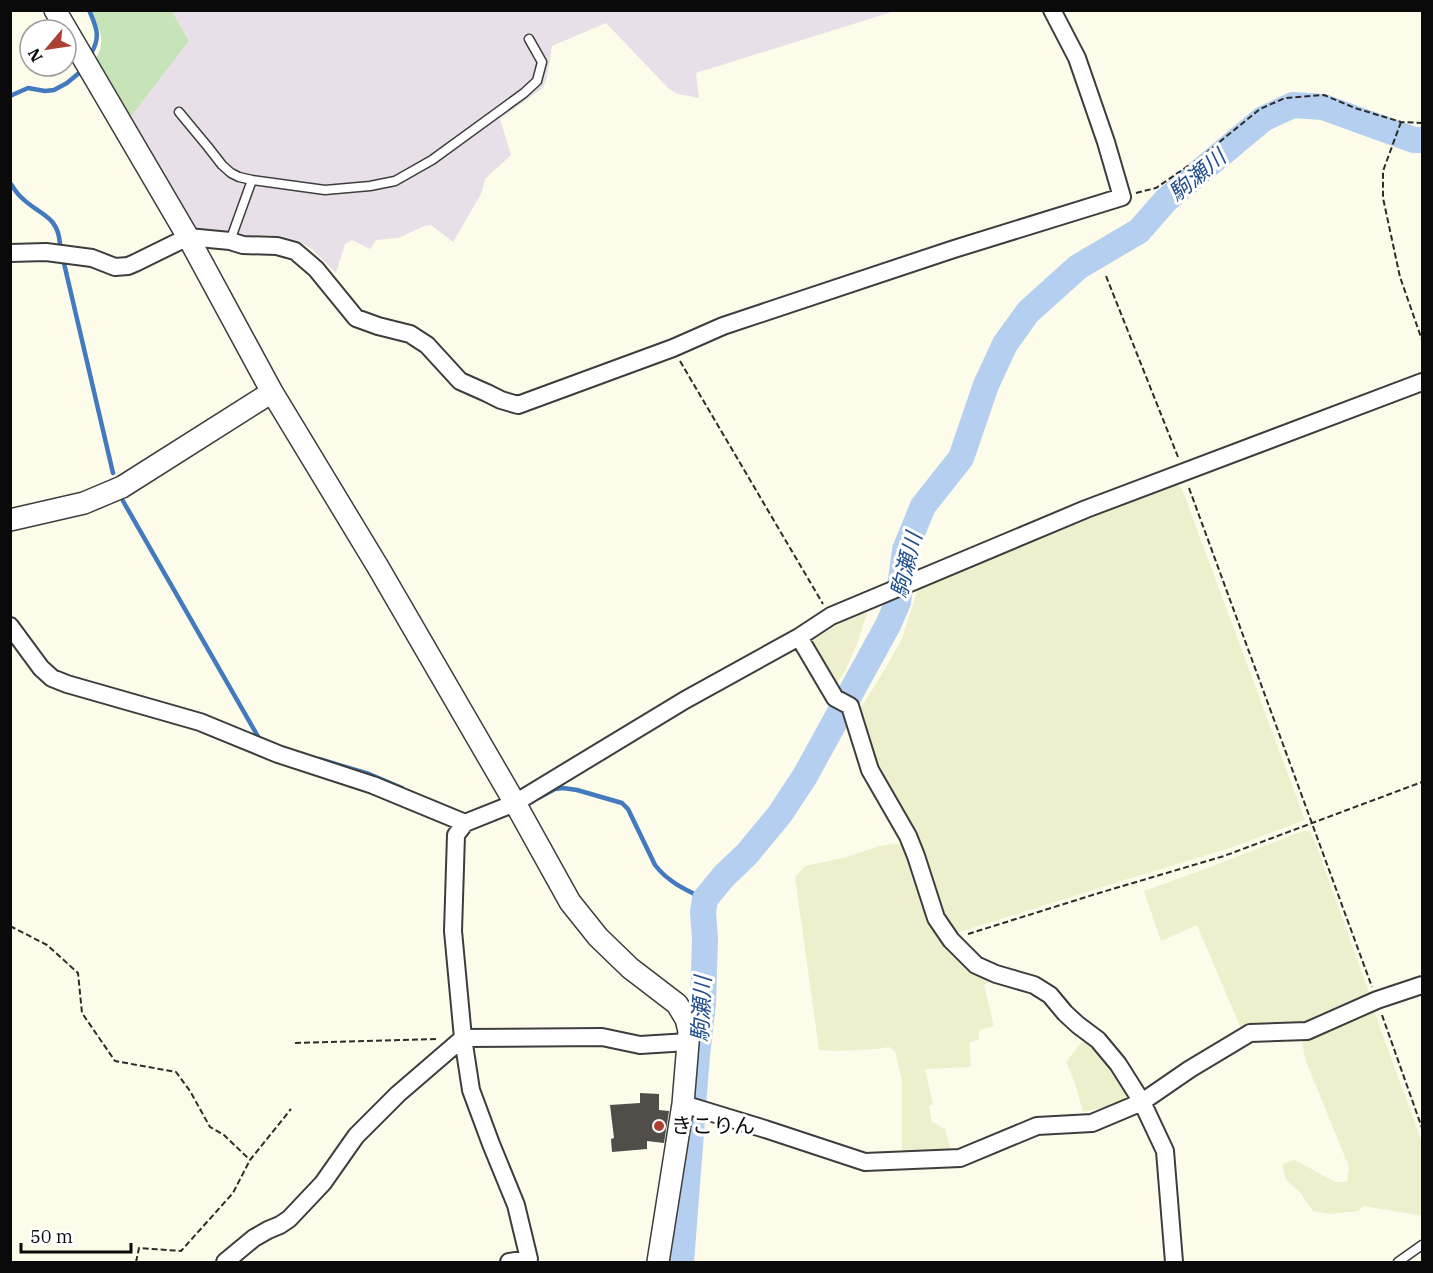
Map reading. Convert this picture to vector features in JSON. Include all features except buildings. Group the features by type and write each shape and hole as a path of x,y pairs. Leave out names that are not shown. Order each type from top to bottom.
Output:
{"street":[{"path":"55,10 188,237 272,392 378,567 570,902 598,938 630,968 677,1004 686,1019 689,1031 683,1104 658,1263"},
{"path":"10,253 46,252 92,258 106,265 121,267 135,263 188,237 230,241 243,245 277,246 295,251 316,269 356,318 410,334 427,345 460,381 501,400 518,405 673,348 723,326 954,249 1122,197 1077,58 1052,10"},
{"path":"509,1263 528,1259 516,1205 490,1144 471,1090 463,1038 453,931 456,835 465,823 515,803 685,700 799,637 831,616 1086,509 1422,382"},
{"path":"10,520 84,503 122,487 272,392"},
{"path":"10,626 41,668 52,678 200,722 278,754 373,785 465,823"},
{"path":"799,637 835,698 850,706 870,771 908,836 936,918 951,940 976,965 996,974 1034,985 1050,995 1065,1013 1098,1040 1118,1064 1142,1102 1165,1151 1174,1263"},
{"path":"683,1104 865,1162 960,1158 1037,1126 1092,1123 1142,1102 1190,1069 1250,1033 1307,1031 1377,1000 1422,986"},
{"path":"225,1263 254,1238 289,1219 323,1183 357,1136 398,1094 463,1038 602,1037 640,1045 688,1042"}],"lane":[{"path":"179,112 222,165 239,177 325,190 370,186 405,176 432,160 537,81 542,62 529,39"},
{"path":"230,241 252,180"},
{"path":"1398,1263 1422,1245"}],"path":[{"path":"1122,197 1156,188 1260,109 1285,98 1324,95 1354,108 1401,122 1422,123"},
{"path":"1401,122 1383,171 1383,198 1400,277 1422,340"},
{"path":"1106,276 1184,472 1422,1128"},
{"path":"673,348 831,616"},
{"path":"951,940 1099,892 1224,856 1422,782"},
{"path":"10,926 47,945 78,973 82,1013 115,1061 176,1072 190,1091 210,1127 224,1135 250,1160"},
{"path":"296,1043 463,1038"},
{"path":"135,1263 139,1248 181,1251 233,1193 250,1160 291,1108"}],"shaded area":[{"path":"172,11 895,11 696,73 699,98 678,94 669,89 606,23 552,46 543,88 500,119 511,155 485,179 481,194 453,242 431,225 398,238 376,240 370,249 352,240 345,244 336,273 313,250 299,241 281,236 241,236 190,228 129,119 189,41"}],"green space":[{"path":"91,11 172,11 189,41 129,119 96,58 101,40"},
{"path":"1178,485 1182,489 1305,820 1230,848 953,934 940,917 885,789 858,712 901,641 917,592 922,583 1099,512"},
{"path":"864,611 867,614 857,644 835,687 806,642"},
{"path":"1303,831 1310,831 1314,839 1371,998 1293,1028 1242,1031 1197,925 1161,941 1144,891"},
{"path":"893,844 904,844 924,906 937,936 954,956 989,981 984,985 994,1026 979,1030 979,1039 969,1043 971,1067 925,1069 933,1104 929,1106 932,1122 945,1129 952,1154 902,1158 902,1081 895,1051 889,1047 819,1050 795,877 805,866"},
{"path":"1374,1011 1422,1142 1422,1216 1364,1206 1358,1211 1330,1214 1313,1211 1299,1191 1286,1180 1282,1164 1295,1160 1335,1182 1347,1182 1349,1167 1305,1059 1302,1040"},
{"path":"1081,1043 1089,1043 1114,1067 1126,1090 1125,1099 1114,1105 1083,1112 1066,1062"}],"waterway":[{"path":"89,10 97,36 92,52"},
{"path":"10,96 28,88 54,90 79,73"},
{"name":"駒瀬川","path":"681,1262 703,1003 705,899 780,814 805,776 888,625 898,602 905,550 923,506 961,458 986,385 1005,344 1028,312 1078,267 1139,231 1166,200 1263,119 1293,105 1323,107 1414,140 1422,140"},
{"path":"10,183 28,204 52,221 56,227 60,244"},
{"path":"63,259 113,473"},
{"path":"123,501 260,740"},
{"path":"319,759 369,774 402,788"},
{"path":"538,798 555,789 563,788 622,803 628,809 660,871 678,885 705,899"}],"place":[{"name":"きこりん","path":"659,1126"}]}
